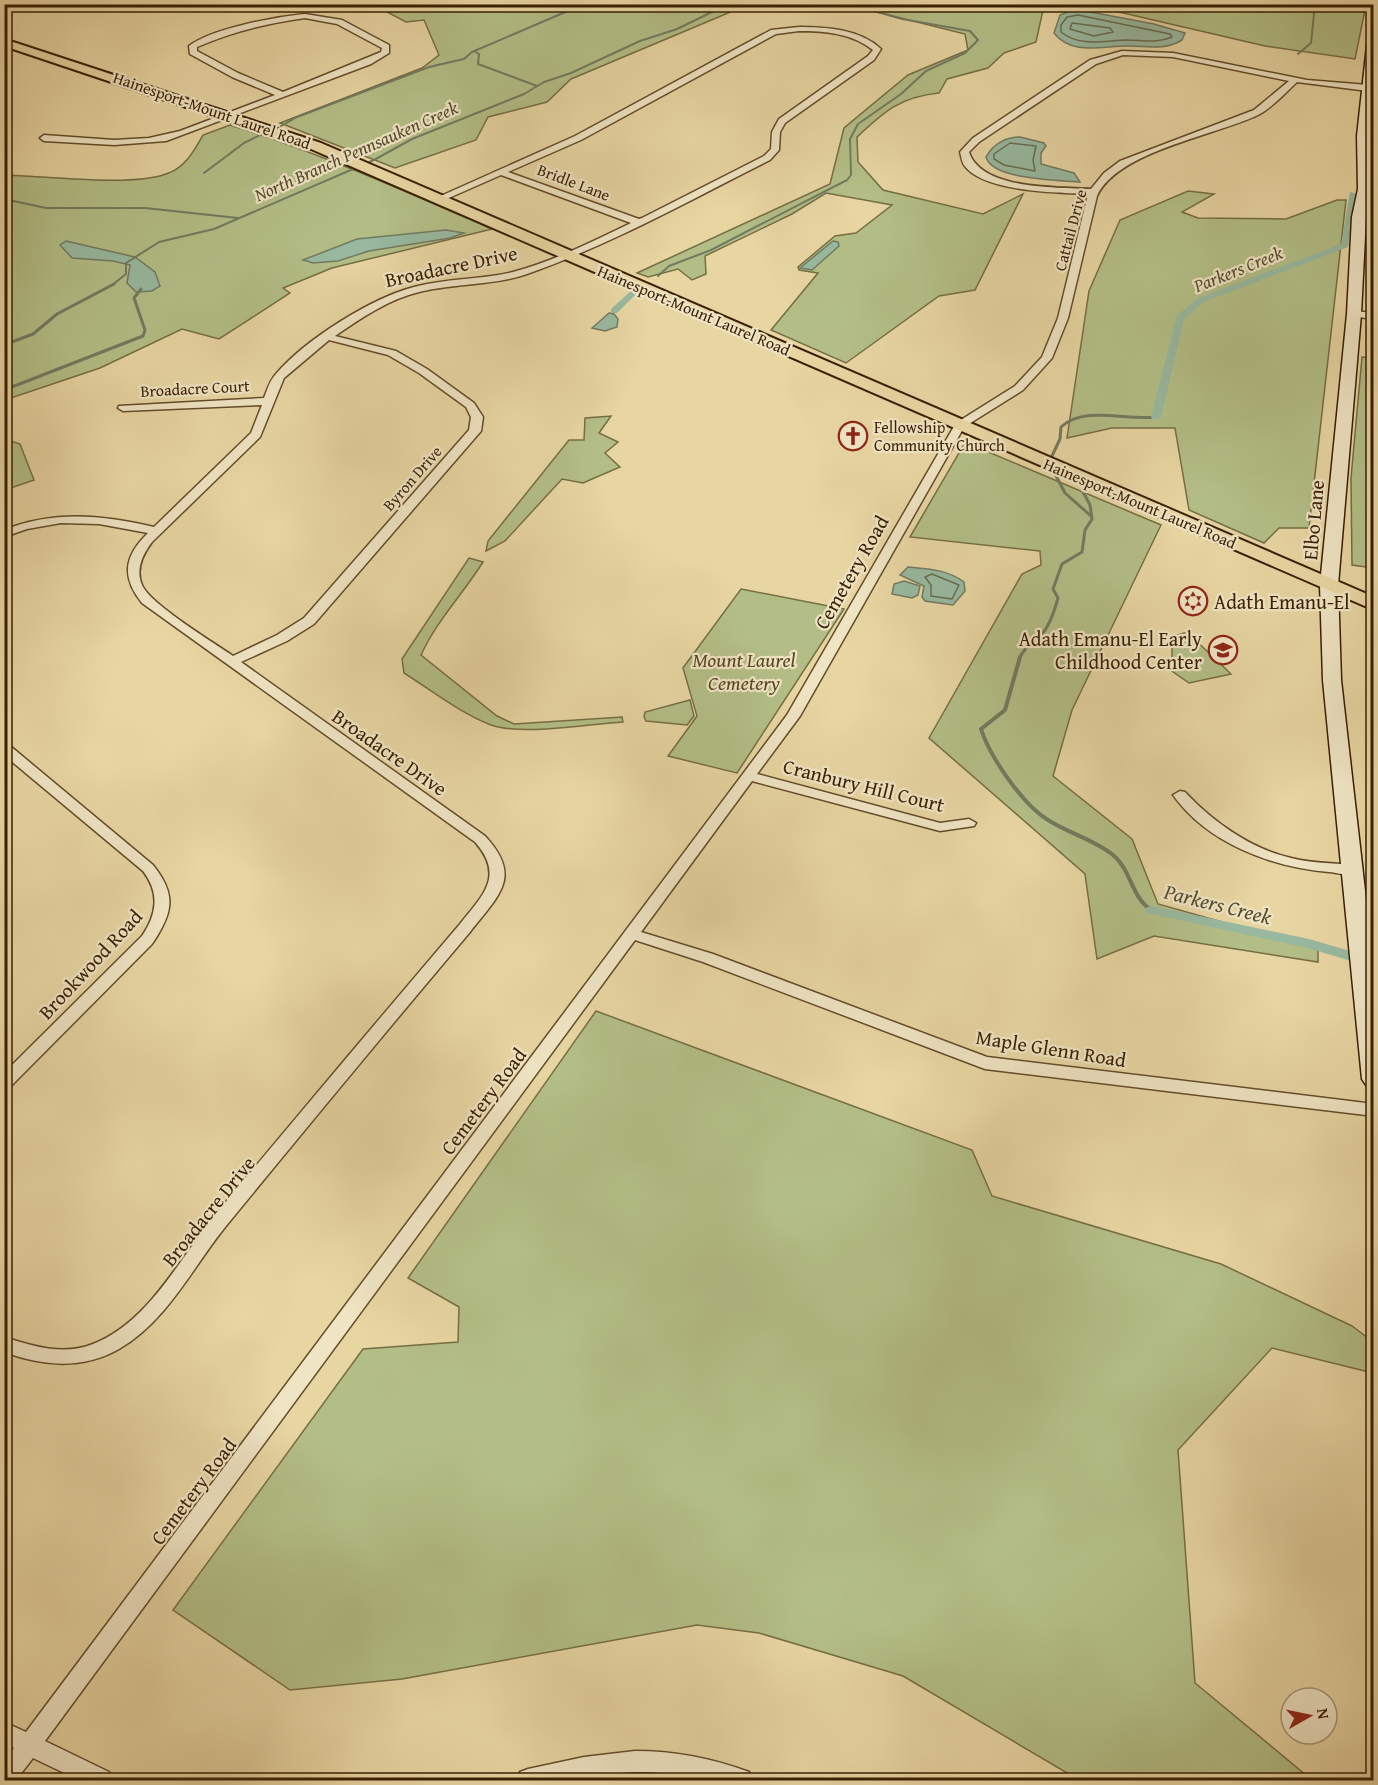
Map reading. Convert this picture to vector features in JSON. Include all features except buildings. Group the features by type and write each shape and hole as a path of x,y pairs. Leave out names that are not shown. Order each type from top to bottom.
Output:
{"main road":[{"name":"Hainesport-Mount Laurel Road","path":"4,42 295,137 1374,604"}],"street":[{"path":"124,4 184,4"},
{"path":"45,138 118,143 147,142 175,136 375,59 385,53 386,47 339,22 305,16 280,19 217,35 193,46 193,52 212,63 283,94"},
{"name":"Broadacre Drive","path":"4,1344 45,1357 79,1356 113,1343 142,1320 178,1280 216,1226 465,927 498,880 497,859 480,839 155,608 134,584 132,566 135,557 157,531 256,435 264,420 271,390 280,376 328,337 390,297 426,287 509,275 565,254 638,222 772,154 776,132 782,121 871,58 877,49 865,42 825,30 798,28 774,32 578,138 500,172"},
{"name":"Elbo Lane","path":"1374,36 1368,88 1368,166 1359,217 1354,314 1344,396 1329,585 1332,680 1352,870 1368,957 1374,1079"},
{"path":"1094,192 1022,186 992,179 971,169 964,161 964,152 976,140 1083,68 1113,55 1142,52 1173,55 1295,80 1368,88"},
{"name":"Cattail Drive","path":"960,425 1019,388 1047,358 1063,318 1094,192 1103,179 1121,164 1257,112 1295,80"},
{"path":"439,199 500,172"},
{"name":"Bridle Lane","path":"500,172 638,222"},
{"path":"1354,314 1374,316"},
{"name":"Byron Drive","path":"231,662 297,630 309,621 475,431 477,417 470,405 423,371 392,353 328,337"},
{"name":"Broadacre Court","path":"123,408 268,401"},
{"name":"Cemetery Road","path":"4,1779 634,934 793,716 960,425"},
{"path":"4,534 42,522 79,518 110,520 157,531"},
{"name":"Brookwood Road","path":"4,748 148,868 156,877 164,897 160,919 147,940 4,1083"},
{"name":"Cranbury Hill Court","path":"750,776 922,823 940,826 969,824"},
{"path":"1180,795 1207,823 1272,856 1298,864 1352,870"},
{"name":"Maple Glenn Road","path":"634,934 708,958 985,1063 1374,1110"},
{"path":"4,1732 101,1780"},
{"path":"528,1780 612,1763 656,1760 690,1764 741,1780"}],"green space":[{"path":"680,4 712,10 734,5 768,5 740,8 571,79 547,102 488,117 476,140 395,168 280,123 422,68 439,55 424,20 406,22 374,5"},
{"path":"849,5 1067,5 1043,10 1036,42 1004,53 988,68 947,79 939,93 903,102 876,120 857,137 858,162 883,190 983,214 1023,194 975,290 939,296 846,363 771,330 818,273 799,270 798,267 835,236 856,233 892,205 826,193 792,214 705,256 706,274 692,280 678,269 648,277 637,273 830,184 844,128 908,75 968,50 965,34"},
{"path":"1089,5 1366,5 1355,59 1265,46"},
{"path":"230,125 330,160 492,229 332,268 283,288 290,293 219,339 182,329 100,368 5,400 5,175 87,180 151,178 179,168 203,135"},
{"path":"1188,191 1214,194 1182,212 1198,218 1286,219 1337,200 1346,200 1309,528 1279,528 1264,543 1189,510 1175,428 1112,428 1067,438 1089,291 1120,220"},
{"path":"1362,357 1373,358 1373,568 1352,565 1351,478"},
{"path":"611,416 599,433 618,442 605,453 620,467 583,483 562,479 505,541 486,551 488,541 569,440 584,440 585,418"},
{"path":"5,439 20,444 34,480 5,490"},
{"path":"963,446 979,448 1161,525 1072,710 1053,776 1132,839 1158,904 1318,949 1318,962 1154,936 1097,959 1085,874 929,738 1022,574 1041,565 1040,551 910,537"},
{"path":"469,558 483,562 442,619 421,655 497,716 514,724 622,717 623,722 537,729 504,728 491,725 468,714 404,673 402,659"},
{"name":"Mount Laurel Cemetery","path":"741,589 844,609 737,773 668,756 697,716 683,668"},
{"path":"1187,632 1231,674 1189,683 1172,671 1172,637"},
{"path":"690,700 694,716 687,725 646,721 644,717 645,712"},
{"path":"596,1011 972,1150 992,1196 1221,1264 1352,1326 1373,1342 1373,1373 1272,1348 1178,1450 1195,1683 1312,1780 1079,1780 903,1676 759,1633 697,1625 402,1679 290,1690 173,1610 363,1349 458,1342 459,1307 408,1278"}],"water":[{"path":"1075,9 1154,24 1185,33 1182,40 1162,47 1078,47 1061,40 1054,33 1060,15"},
{"path":"1020,137 1044,143 1046,146 1041,153 1041,164 1074,173 1080,182 1027,177 1000,170 991,165 986,157 992,148 1005,140"},
{"path":"446,230 464,233 450,238 369,251 338,261 313,263 303,260 357,239"},
{"path":"66,241 135,257 155,272 160,286 152,291 136,292 127,283 130,265 113,261 72,258 60,245"},
{"path":"833,241 838,242 839,246 812,270 800,268"},
{"path":"609,313 614,314 618,319 617,327 605,331 592,328"},
{"path":"908,567 937,570 950,574 964,582 965,591 953,605 925,601 922,597 924,586 900,575"},
{"path":"904,581 920,586 918,595 912,598 892,594 894,584"}],"waterway":[{"path":"474,51 584,4"},
{"name":"North Branch Pennsauken Creek","path":"113,285 126,274 126,263 159,242 214,229 374,160 412,139 524,94 544,82 571,73 640,41 677,29 714,11 739,4"},
{"path":"658,276 669,266 711,250 847,180 851,175 850,139 858,124 901,94 926,71 965,53 978,40 970,31 902,19 849,4"},
{"path":"1298,54 1311,43 1315,4"},
{"path":"281,126 297,117 429,67 464,59 474,51"},
{"path":"474,51 479,54 478,64 537,86"},
{"path":"204,173 244,143 264,133"},
{"name":"Parkers Creek","path":"1156,417 1180,318 1201,300 1345,245 1353,194"},
{"path":"4,199 46,208 145,208 238,218"},
{"name":"North Branch Pennsauken Creek","path":"4,345 33,334 57,314 113,285"},
{"path":"4,390 143,336 145,330 134,298 141,289"},
{"path":"614,311 632,293"},
{"name":"Parkers Creek","path":"1052,456 1060,439 1061,427 1071,420 1094,415 1156,417"},
{"name":"Parkers Creek","path":"1055,474 1065,493 1091,516"},
{"name":"Parkers Creek","path":"1020,657 1050,622 1058,598 1053,589 1062,564 1082,552 1085,530 1092,519 1090,505 1082,490"},
{"name":"Parkers Creek","path":"1020,657 1005,710 981,729 985,740 1008,779 1028,803 1056,825 1098,845 1113,855 1124,868 1140,899 1152,910"},
{"name":"Parkers Creek","path":"1152,910 1309,944 1374,963"}],"place":[{"name":"Fellowship Community Church","path":"853,436"},
{"name":"Adath Emanu-El","path":"1193,601"},
{"name":"Adath Emanu-El Early Childhood Center","path":"1223,650"}]}
